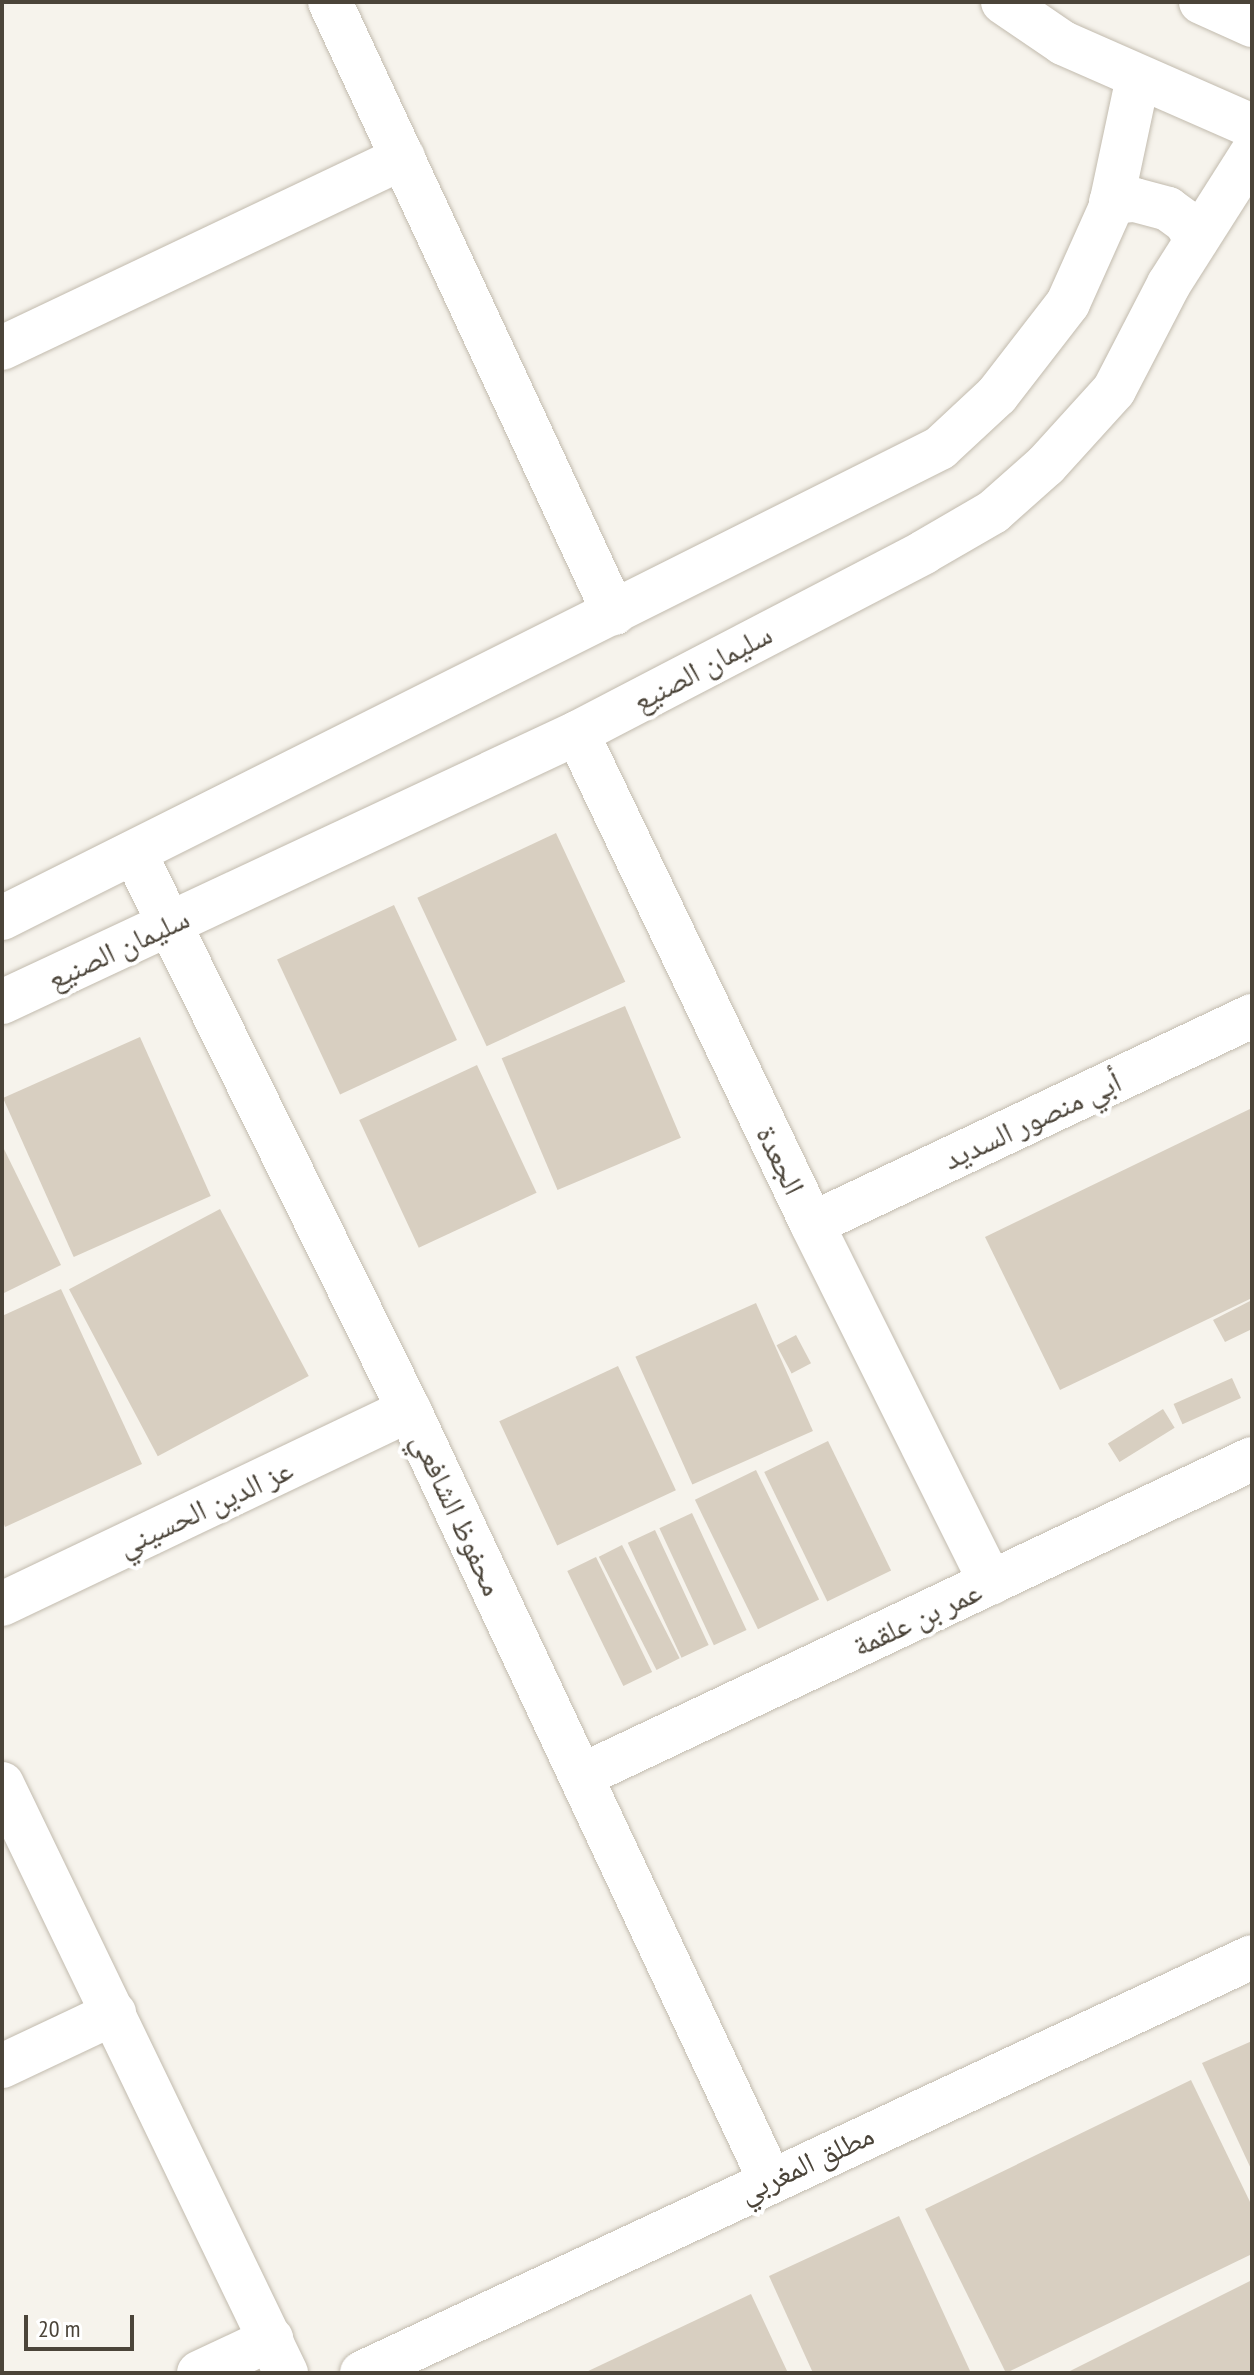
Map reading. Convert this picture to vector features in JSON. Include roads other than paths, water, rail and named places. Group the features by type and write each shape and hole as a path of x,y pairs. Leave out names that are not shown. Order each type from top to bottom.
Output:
{"street":[{"path":"330,2 614,613"},
{"path":"1003,2 1063,43 1252,126"},
{"path":"1201,2 1252,25"},
{"path":"2,918 940,448 997,395 1068,303 1111,202 1138,77"},
{"name":"سليمان الصنيع","path":"2,1002 577,733 993,512 1046,465 1114,390 1196,240 1252,153"},
{"path":"2,348 403,158"},
{"path":"1111,202 1135,200 1168,209 1186,222 1196,240"},
{"name":"الجعدة","path":"577,733 812,1224 991,1583"},
{"name":"محفوظ الشافعي","path":"135,854 409,1410 770,2180"},
{"name":"أبي منصور السديد","path":"812,1224 1252,1016"},
{"name":"عز الدين الحسيني","path":"2,1604 409,1410"},
{"name":"عمر بن علقمة","path":"581,1776 1252,1459"},
{"path":"2,1784 279,2356 199,2373"},
{"name":"مطلق المغربي","path":"362,2373 1252,1957"},
{"path":"2,2066 114,2013"}]}
